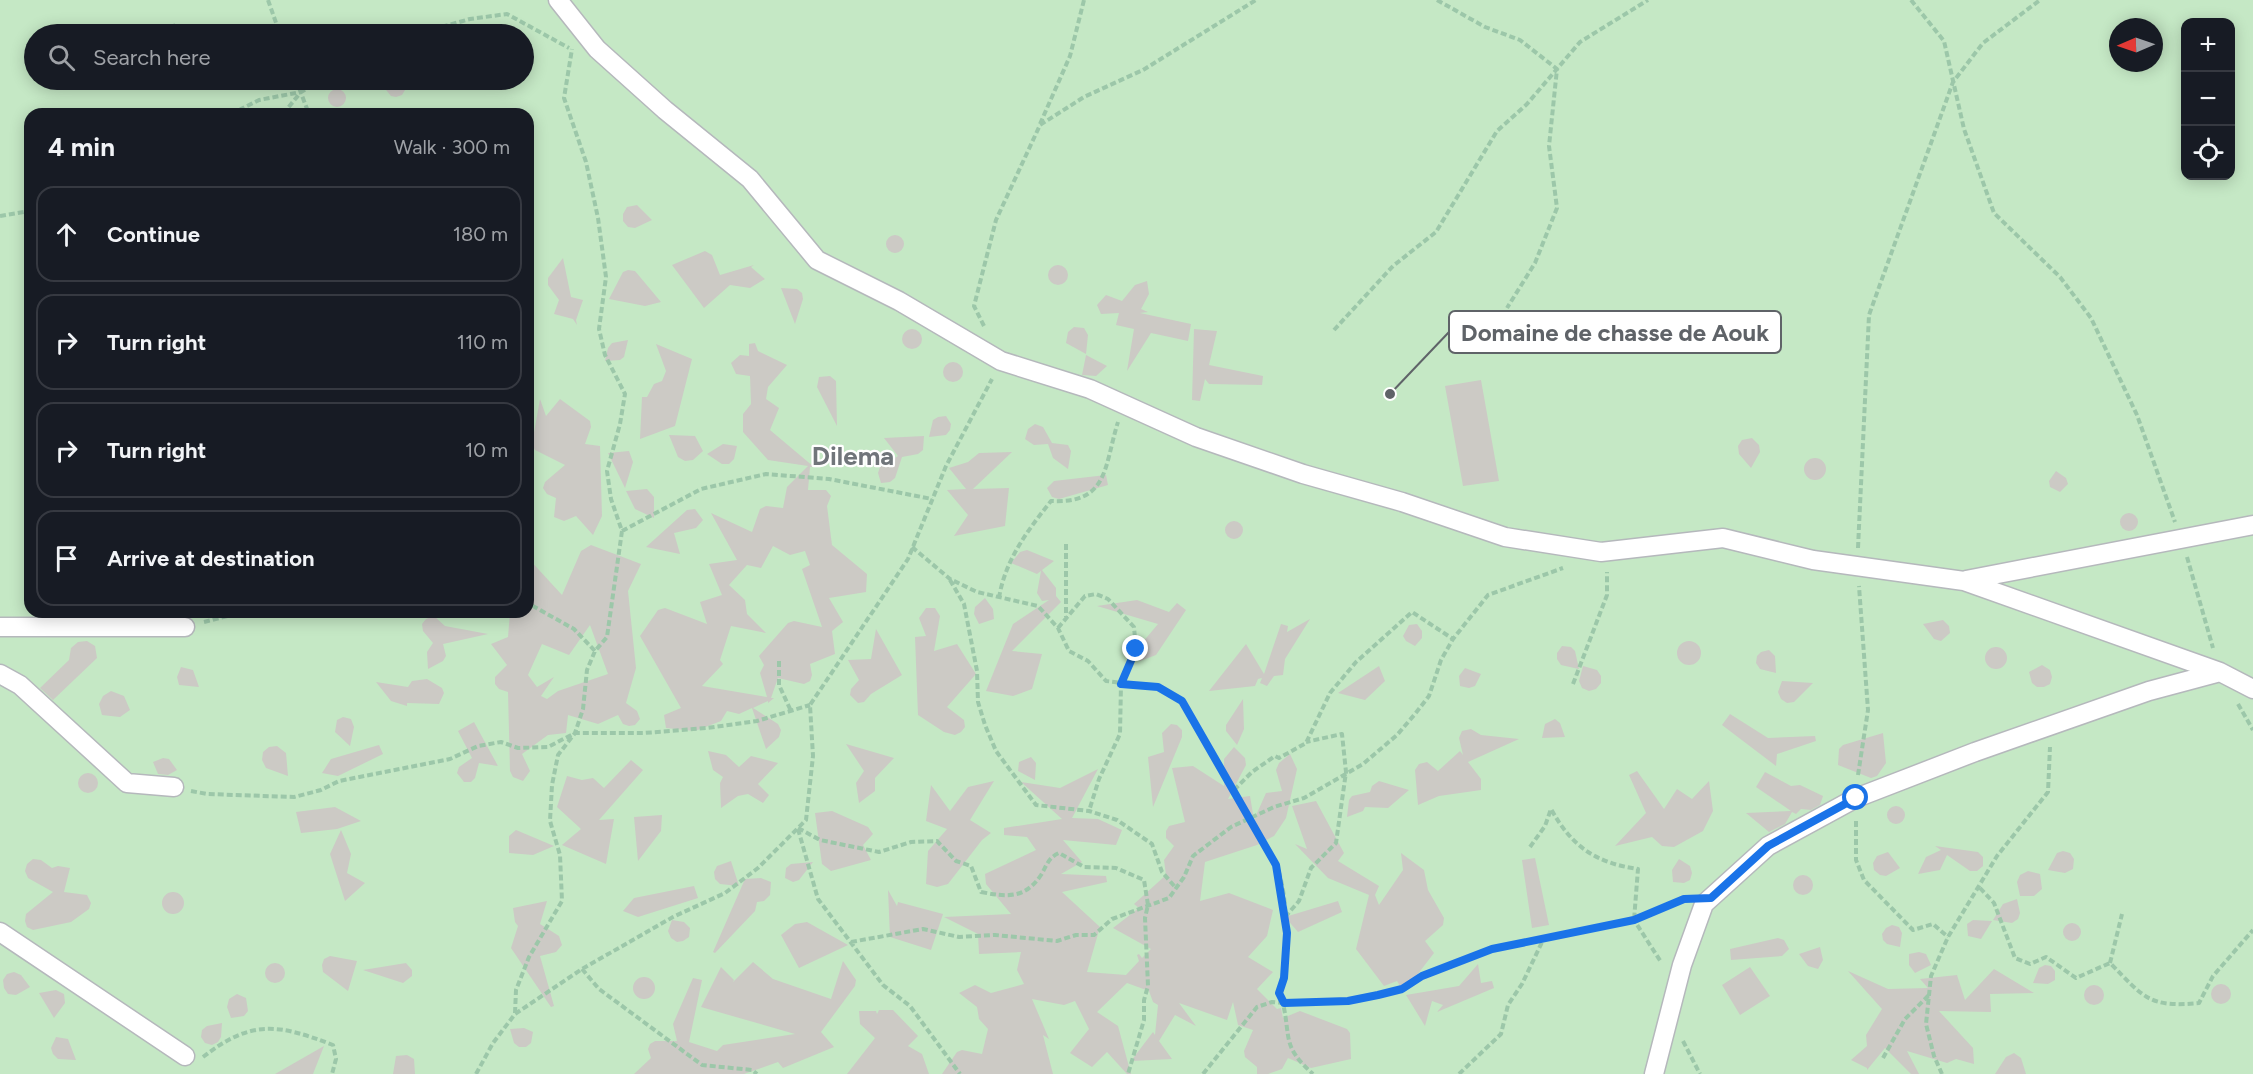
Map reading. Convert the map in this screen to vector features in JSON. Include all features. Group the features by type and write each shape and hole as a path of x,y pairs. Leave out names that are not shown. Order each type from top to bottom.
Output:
{"street":[{"path":"558,0 597,49 648,95 750,179 817,261 898,301 1001,361 1090,389 1196,437 1303,474 1402,502 1505,537 1607,551 1723,538 1814,560 1964,581 2220,672 2253,689"},
{"path":"576,23 577,0"},
{"path":"1964,581 2253,525"},
{"path":"0,627 185,627"},
{"path":"1654,1074 1676,987 1704,904 1768,846 1856,798 2149,691 2220,672"},
{"path":"0,674 20,685 127,783 174,787"},
{"path":"0,932 193,1058"}],"path":[{"path":"268,0 276,24"},
{"path":"476,1074 493,1043 515,1014 582,969 673,917 725,893 758,868 806,820 813,756 810,705 908,559 946,466 1001,361 974,306 996,220 1070,56 1084,0"},
{"path":"1040,125 1084,97 1143,70 1256,0"},
{"path":"1437,0 1485,27 1520,40 1557,69"},
{"path":"1334,330 1393,266 1436,232 1497,131 1527,104 1580,42 1648,0"},
{"path":"1911,0 1944,41 1964,129 1994,213 2060,277 2091,318 2137,415 2182,540 2220,672"},
{"path":"1948,937 1933,924 1913,930 1864,880 1856,860 1856,798 1868,710 1858,565 1869,315 1953,82 1983,43 2040,0"},
{"path":"452,24 507,14 525,24"},
{"path":"515,1014 516,990 529,957 562,901 560,855 550,822 552,785 558,755 575,733 583,709 587,670 595,651 607,638 622,531 611,499 607,471 620,424 625,394 604,355 599,329 606,277 598,218 586,162 564,98 576,23"},
{"path":"534,29 572,50"},
{"path":"1506,308 1535,263 1557,208 1549,146 1557,69"},
{"path":"243,108 259,100 304,90"},
{"path":"288,108 301,92"},
{"path":"301,92 307,108"},
{"path":"0,216 24,212"},
{"path":"999,598 1002,580 1018,545 1051,501 1072,502 1092,493 1104,478 1123,404"},
{"path":"622,531 702,489 766,474 829,479 932,499"},
{"path":"1066,544 1066,618"},
{"path":"912,547 950,579 999,598 1038,606 1058,628 1069,651 1089,661 1106,681 1158,687 1182,701 1234,790 1255,832 1276,865 1287,933 1286,956 1279,993 1284,1003 1287,1033 1293,1056 1313,1074"},
{"path":"1573,684 1607,595 1607,551"},
{"path":"851,942 923,928 959,937 995,935 1057,941 1076,935 1094,935 1112,919 1169,898 1192,856 1249,818 1304,798 1363,764 1397,735 1429,696 1441,660 1453,639 1488,595 1564,567"},
{"path":"950,579 964,604 977,671 978,702 996,751 1036,805 1089,811 1117,820 1152,844 1162,872 1176,888"},
{"path":"1058,628 1085,596 1096,594 1108,599 1134,627 1136,649 1121,684 1120,734 1099,779 1089,811"},
{"path":"534,607 574,628 595,651"},
{"path":"1306,742 1330,693 1356,662 1412,612 1453,639"},
{"path":"185,627 220,618"},
{"path":"778,661 779,685 790,711"},
{"path":"2236,701 2253,729"},
{"path":"174,787 207,794 294,797 321,790 339,781 450,759 478,746 501,742 518,748 548,747 575,733 644,733 707,728 758,721 810,705"},
{"path":"1942,1074 1934,1056 1926,1024 1931,976 1948,937 1980,888 1997,856 2048,792 2050,726"},
{"path":"1234,790 1252,772 1275,756 1279,758 1306,742 1342,734 1346,772 1336,843 1311,868 1299,901 1284,918"},
{"path":"1530,847 1545,826 1551,809 1562,828 1589,854 1615,866 1638,869 1634,920 1676,987"},
{"path":"798,828 820,840 879,852 911,842 937,841 956,861 971,866 981,892 1005,897 1028,890 1050,857 1059,853 1083,867 1116,868 1144,880 1148,905 1145,918 1148,986 1144,1000 1144,1020 1128,1074"},
{"path":"798,828 818,899 883,986 910,1006 960,1074"},
{"path":"1980,888 1994,903 2015,958 2030,964 2046,957 2076,978 2110,963"},
{"path":"1203,1074 1257,1007 1272,1002 1348,1001 1378,995 1402,989 1422,976 1492,949 1634,920 1684,899 1711,898"},
{"path":"2110,963 2122,914"},
{"path":"2110,963 2143,996 2169,1006 2199,1003 2213,976 2253,930"},
{"path":"1459,1074 1501,1034 1508,1005 1522,984 1544,937"},
{"path":"582,969 599,989 702,1065 752,1070 757,1074"},
{"path":"1883,1058 1905,1019 1929,995"},
{"path":"193,1058 239,1034 260,1028 300,1032 333,1045 336,1059 332,1074"}],"green space":[{"path":"0,0 2253,0 2253,1074 0,1074"}],"building":[{"path":"334,90 340,90 345,95 343,104 337,107 331,104 328,98"},
{"path":"386,90 405,90 402,95 391,96"},
{"path":"637,205 652,220 635,228 628,227 623,221 623,214 627,207"},
{"path":"891,235 899,235 904,240 902,251 891,253 886,248 886,240"},
{"path":"705,251 712,255 720,275 754,265 751,267 765,279 750,288 730,285 704,308 672,265"},
{"path":"563,258 571,297 583,300 576,320 577,325 573,319 554,314 559,300 548,285 548,278"},
{"path":"1058,265 1065,268 1068,275 1065,282 1058,285 1051,282 1048,275 1051,268"},
{"path":"635,271 661,302 645,306 609,299 623,272"},
{"path":"1147,281 1149,294 1141,309 1148,312 1140,313 1191,324 1188,341 1151,333 1127,371 1134,329 1116,325 1119,313 1101,314 1097,305 1106,295 1122,301 1135,285"},
{"path":"781,288 797,289 802,293 803,299 795,324"},
{"path":"1074,327 1084,328 1088,335 1086,354 1066,343 1068,332"},
{"path":"912,329 919,332 922,339 919,346 912,349 905,346 902,339 905,332"},
{"path":"1194,329 1217,331 1209,365 1263,376 1262,385 1209,384 1205,379 1200,401 1192,400"},
{"path":"628,340 624,357 620,360 605,361 608,348 612,343"},
{"path":"755,343 758,351 787,365 768,387 766,399 779,408 770,430 814,467 810,467 808,490 826,490 831,496 827,506 832,545 867,574 866,592 829,598 843,622 832,631 835,654 810,664 812,675 810,681 804,684 778,678 771,698 774,698 768,703 768,701 753,708 778,724 781,730 779,737 766,749 752,708 739,714 727,711 721,721 695,731 666,728 664,715 681,708 640,636 658,610 665,608 707,624 700,602 722,595 709,564 737,560 711,513 752,532 760,509 766,506 783,508 787,487 808,466 768,460 743,432 743,414 751,404 750,376 736,374 731,363 740,355 749,356 749,344","holes":["773,546 790,555 805,551 810,565 802,569 822,627 794,621 788,623 759,656 764,665 760,673 767,697 702,686 723,664 720,660 731,626 766,633 747,614 745,600 729,585 747,565 761,568"]},
{"path":"656,344 692,359 675,426 640,439 642,397 647,397 654,384 662,381 666,371"},
{"path":"1086,355 1107,366 1096,376 1082,375"},
{"path":"953,362 960,365 963,372 960,379 953,382 946,379 943,372 946,365"},
{"path":"830,376 836,381 837,426 817,387 819,377"},
{"path":"1481,380 1499,481 1463,486 1445,386"},
{"path":"540,399 546,416 560,399 590,421 591,427 585,444 600,446 602,516 593,535 576,516 564,521 554,517 556,498 547,494 543,488 545,482 565,465 535,450 534,433"},
{"path":"946,416 951,424 946,435 929,437 933,420"},
{"path":"1035,424 1043,427 1052,443 1068,445 1071,451 1068,469 1053,458 1048,444 1034,445 1025,439 1028,429"},
{"path":"669,435 695,436 703,451 693,460 685,461 678,457"},
{"path":"924,436 923,450 918,454 902,457 895,478 890,482 881,483 878,473 880,467 898,456 884,438"},
{"path":"1752,438 1759,445 1760,452 1751,468 1739,454 1738,446 1742,440"},
{"path":"723,444 737,446 734,459 729,464 722,464 707,454"},
{"path":"629,451 633,462 625,488 608,453"},
{"path":"1012,452 973,489 1009,488 1005,526 954,536 968,515 947,490 966,489 949,468 968,462 979,453"},
{"path":"1815,458 1823,461 1826,469 1823,477 1815,480 1807,477 1804,469 1807,461"},
{"path":"2056,471 2066,478 2068,484 2060,492 2050,487 2049,481"},
{"path":"1106,475 1108,485 1059,499 1052,497 1047,488 1054,481"},
{"path":"647,489 654,497 654,518 635,509 626,491"},
{"path":"695,509 703,520 696,528 674,533 680,554 646,547 687,510"},
{"path":"2125,513 2133,513 2138,518 2136,529 2125,531 2120,526 2120,518"},
{"path":"1230,521 1238,521 1243,526 1241,537 1230,539 1225,534 1225,526"},
{"path":"591,545 641,564 628,591 636,668 626,703 637,711 640,719 635,725 629,726 623,724 618,715 598,724 568,715 566,733 548,735 522,754 530,771 523,781 513,777 510,771 508,692 499,689 495,684 495,677 507,665 491,644 508,637 510,618 534,618 534,565 562,595 581,551","holes":["590,625 608,674 558,691 547,699 541,696 554,677 537,687 528,675 542,644 569,655"]},
{"path":"1027,550 1054,561 1042,570 1056,588 1056,596 1061,602 1012,651 1042,654 1032,689 1013,696 986,691 1013,624 1049,600 1042,601 1037,593 1041,571 1037,574 1011,563 1020,552"},
{"path":"985,598 993,609 994,619 979,624 974,614 975,607"},
{"path":"1137,600 1169,612 1177,603 1186,610 1156,655 1140,661 1142,643 1158,624 1097,606"},
{"path":"926,608 935,608 940,616 934,651 957,644 976,674 947,707 964,720 965,727 955,735 944,732 918,715 915,637 926,636 919,618"},
{"path":"436,618 445,626 488,634 443,644 446,656 443,661 428,669 427,652 433,643 423,631 422,624 426,619"},
{"path":"1310,619 1285,659 1283,675 1274,676 1267,686 1260,683 1262,678 1258,679 1255,686 1209,691 1246,644 1264,674 1281,624 1288,626 1287,632"},
{"path":"1943,620 1949,626 1950,633 1941,641 1934,639 1923,624"},
{"path":"1417,624 1422,631 1422,638 1415,646 1406,641 1403,636 1409,625"},
{"path":"876,629 902,675 871,694 864,702 858,703 850,695 851,689 859,680 848,660 871,659"},
{"path":"87,641 95,646 97,658 53,700 40,688 69,660 71,648 78,642"},
{"path":"1689,641 1694,642 1700,648 1700,658 1694,664 1689,665 1684,664 1678,658 1677,653 1678,648 1684,642"},
{"path":"1562,646 1571,647 1575,651 1579,669 1561,665 1557,659 1557,653"},
{"path":"1996,647 2006,654 2007,658 2000,668 1996,669 1986,662 1985,658 1992,648"},
{"path":"1769,650 1775,656 1776,673 1760,669 1756,663 1757,656 1761,652"},
{"path":"2042,665 2050,670 2052,677 2050,684 2037,687 2032,683 2029,672"},
{"path":"1379,666 1385,681 1365,700 1338,693"},
{"path":"1583,666 1597,670 1601,676 1601,683 1596,689 1589,691 1582,688 1579,681"},
{"path":"181,667 193,670 199,687 179,685 177,677"},
{"path":"1465,668 1481,674 1475,686 1469,688 1460,686 1459,676"},
{"path":"427,679 442,688 444,693 439,704 407,703 407,706 391,701 376,682 408,687 412,681"},
{"path":"1782,681 1813,683 1794,702 1787,703 1781,699 1778,692"},
{"path":"111,691 124,696 130,710 120,717 102,715 99,704 103,696"},
{"path":"1243,699 1244,729 1237,745 1226,731 1226,725"},
{"path":"1730,714 1768,738 1815,736 1816,741 1777,754 1776,766 1722,725"},
{"path":"343,717 351,719 354,727 350,746 335,732 337,720"},
{"path":"1555,719 1560,723 1565,737 1542,738 1545,724"},
{"path":"474,722 498,766 479,763 475,778 471,782 464,782 457,773 459,767 472,758 458,731"},
{"path":"1171,724 1177,725 1182,730 1182,737 1153,807 1148,757 1164,752 1162,733"},
{"path":"1471,729 1481,735 1519,739 1468,762 1481,779 1481,790 1439,796 1418,805 1415,770 1419,764 1427,762 1438,771 1460,751 1463,755 1459,738 1462,731"},
{"path":"1883,733 1886,763 1877,776 1871,778 1838,765 1839,749 1843,745"},
{"path":"846,744 894,758 875,778 875,791 859,803 856,783 864,771"},
{"path":"379,745 383,754 338,776 322,773 331,759"},
{"path":"277,746 286,753 288,776 266,768 262,760 263,752 269,747"},
{"path":"1234,747 1245,758 1246,765 1228,799 1250,796 1254,820 1266,793 1282,791 1276,770 1279,763 1290,754 1297,769 1286,818 1274,836 1257,845 1205,862 1200,901 1229,893 1273,910 1267,936 1248,957 1273,972 1257,989 1277,1009 1281,1008 1283,1018 1300,1011 1347,1029 1350,1033 1351,1059 1311,1068 1288,1058 1282,1069 1268,1074 1257,1074 1257,1067 1245,1057 1244,1051 1253,1030 1238,1025 1233,1002 1227,1020 1179,1003 1196,1026 1175,1015 1159,1041 1172,1059 1131,1061 1153,1032 1155,1035 1158,1005 1153,1002 1149,991 1127,983 1097,1012 1118,1026 1131,1074 1127,1074 1107,1052 1092,1067 1070,1053 1089,1029 1075,1001 1064,1005 1032,999 1049,1039 1043,1035 1053,1074 942,1074 957,1052 962,1050 982,1054 988,1029 979,1019 977,1007 959,993 975,985 991,993 1024,984 1017,970 1021,952 979,954 978,934 944,917 1011,914 986,884 985,874 1036,850 1027,837 1004,835 1004,828 1062,819 1021,782 1060,788 1098,769 1072,818 1098,819 1122,830 1116,845 1063,840 1082,862 1061,874 1106,876 1107,882 1062,892 1100,927 1087,972 1126,975 1139,961 1137,955 1139,954 1142,958 1151,949 1113,928 1139,908 1134,904 1166,875 1164,860 1174,846 1166,838 1166,831 1169,826 1185,822 1172,768 1193,766 1224,786 1224,759"},
{"path":"708,751 726,755 739,767 751,756 778,763 758,784 769,795 763,803 748,794 738,796 721,808 720,783 723,777 713,770"},
{"path":"1031,757 1036,763 1035,780 1018,771 1019,762"},
{"path":"163,758 169,759 177,770 168,775 158,774 153,762"},
{"path":"631,760 643,770 599,820 614,819 606,864 562,845 581,829 557,807 567,776 582,780 593,778 604,788"},
{"path":"1637,771 1664,809 1677,789 1692,799 1709,781 1713,811 1703,831 1674,847 1662,846 1652,837 1615,846 1646,813 1629,775"},
{"path":"1765,772 1791,786 1800,785 1823,796 1820,805 1811,810 1801,809 1796,814 1792,812 1785,824 1769,832 1746,813 1791,811 1756,787"},
{"path":"88,773 95,776 98,783 95,790 88,793 81,790 78,783 81,776"},
{"path":"994,781 970,820 991,833 982,840 948,884 937,887 926,884 928,851 947,829 926,821 931,785 950,811 968,787"},
{"path":"1379,781 1409,790 1388,808 1365,807 1363,811 1347,817 1349,800 1352,796 1370,792 1372,786"},
{"path":"1316,801 1344,853 1338,861 1379,886 1375,895 1379,905 1403,870 1401,853 1424,870 1428,890 1444,918 1443,925 1425,941 1434,953 1404,992 1397,981 1384,986 1356,949 1369,895 1328,878 1295,844 1307,849 1292,806"},
{"path":"1892,806 1900,806 1905,811 1903,822 1892,824 1887,819 1887,811"},
{"path":"335,807 361,821 337,829 301,833 296,812"},
{"path":"832,811 868,827 873,834 863,845 871,860 831,871 822,864 815,813"},
{"path":"662,815 661,831 638,861 634,817"},
{"path":"341,830 351,854 347,873 365,883 345,901 330,854"},
{"path":"516,830 554,846 533,855 509,853 509,836"},
{"path":"1935,846 1978,852 1983,857 1983,866 1977,871 1970,871 1947,855 1940,870 1918,874 1926,857 1941,850"},
{"path":"2063,851 2070,853 2074,859 2073,869 2065,873 2048,870 2057,853"},
{"path":"1888,852 1900,868 1886,876 1880,875 1874,870 1873,863 1877,856"},
{"path":"1535,858 1549,925 1532,928 1522,860"},
{"path":"33,859 41,860 52,868 58,866 70,868 64,892 87,895 91,903 89,909 71,922 33,930 27,927 26,914 53,892 28,878 25,871 27,864"},
{"path":"1679,859 1690,866 1692,873 1690,880 1684,883 1673,882 1672,870"},
{"path":"731,861 739,886 720,884 715,879 714,872 717,866"},
{"path":"813,862 799,880 793,882 785,878 786,868 791,864"},
{"path":"2028,871 2040,874 2042,889 2034,896 2020,896 2017,882 2020,875"},
{"path":"1803,875 1810,878 1813,885 1810,892 1803,895 1796,892 1793,885 1796,878"},
{"path":"761,878 771,882 770,895 764,901 757,902 755,911 715,953 713,952 745,879"},
{"path":"694,886 698,898 638,917 623,911 634,898"},
{"path":"888,890 897,906 898,902 943,914 931,950 890,937"},
{"path":"173,892 181,895 184,903 181,911 173,914 165,911 162,903 165,895"},
{"path":"2017,899 2020,913 2018,919 2012,923 1993,920 2003,904"},
{"path":"547,901 540,924 559,936 562,945 556,952 540,956 554,1006 551,1007 511,948 518,926 515,922 513,908"},
{"path":"1338,901 1342,912 1298,932 1285,917"},
{"path":"672,920 684,922 690,928 689,937 677,942 671,938 668,931"},
{"path":"1973,920 1992,921 1981,939 1968,936 1967,924"},
{"path":"807,922 848,945 799,968 781,935 795,924"},
{"path":"2068,923 2076,923 2081,928 2079,939 2068,941 2063,936 2063,928"},
{"path":"1892,925 1899,927 1902,933 1900,947 1887,944 1883,940 1882,934"},
{"path":"1778,938 1784,940 1789,949 1782,956 1731,960 1730,949"},
{"path":"1820,947 1823,960 1818,969 1808,966 1799,954"},
{"path":"1919,952 1926,954 1931,965 1915,973 1909,965 1909,954"},
{"path":"330,956 357,961 348,991 323,972 324,959"},
{"path":"843,961 856,980 855,986 821,1032 834,1047 783,1068 778,1062 744,1074 634,1074 651,1058 648,1049 650,1044 655,1041 677,1041 673,1024 693,978 702,980 689,1042 717,1051 723,1045 795,1034 701,1007 721,967 734,980 733,982 753,962 773,979 831,999"},
{"path":"275,963 282,966 285,973 282,980 275,983 268,980 265,973 268,966"},
{"path":"406,963 412,970 412,976 403,983 363,970"},
{"path":"1478,964 1481,983 1492,981 1494,988 1437,1012 1443,1005 1432,1001 1425,1026 1406,995 1459,986"},
{"path":"2045,965 2051,966 2055,971 2055,980 2048,984 2033,983 2039,968"},
{"path":"1750,967 1770,996 1740,1015 1722,985"},
{"path":"1994,969 2034,993 1990,994 1991,1012 1939,1011 1973,1048 1974,1064 1956,1059 1947,1063 1907,1051 1919,1074 1911,1074 1885,1048 1867,1070 1851,1060 1867,1046 1866,1035 1882,1009 1848,971 1888,989 1928,988 1920,979 1957,975 1965,1000"},
{"path":"14,972 21,975 30,987 16,995 8,994 3,980 7,974"},
{"path":"644,977 652,980 655,988 652,996 644,999 636,996 633,988 636,980"},
{"path":"2221,984 2228,987 2231,994 2228,1001 2221,1004 2214,1001 2211,994 2214,987"},
{"path":"2094,985 2101,988 2104,995 2101,1002 2094,1005 2087,1002 2084,995 2087,988"},
{"path":"56,990 64,994 65,1003 54,1018 39,993"},
{"path":"237,994 246,998 248,1011 244,1016 231,1018 227,1007 229,999"},
{"path":"879,1010 893,1010 918,1036 908,1046 922,1054 929,1074 847,1074 875,1038 860,1024 859,1011 876,1011 877,1014"},
{"path":"222,1023 221,1037 218,1042 212,1045 205,1043 201,1037 202,1030 207,1026"},
{"path":"524,1028 533,1032 531,1043 526,1047 519,1047 514,1043 510,1029"},
{"path":"56,1037 68,1039 76,1060 58,1059 53,1054 51,1048"},
{"path":"324,1046 313,1074 275,1074"},
{"path":"2014,1053 2021,1058 2026,1074 1995,1074 2006,1057"},
{"path":"407,1055 414,1059 415,1074 393,1074 396,1056"}],"place":[{"name":"Domaine de chasse de Aouk","path":"1390,394"}],"district":[{"name":"Dilema","path":"853,456"}],"route":[{"path":"1136,649 1121,684 1158,687 1182,701 1255,832 1276,865 1287,933 1284,978 1279,993 1284,1003 1348,1001 1378,995 1402,989 1422,976 1492,949 1634,920 1684,899 1711,898 1768,846 1856,798"}]}
